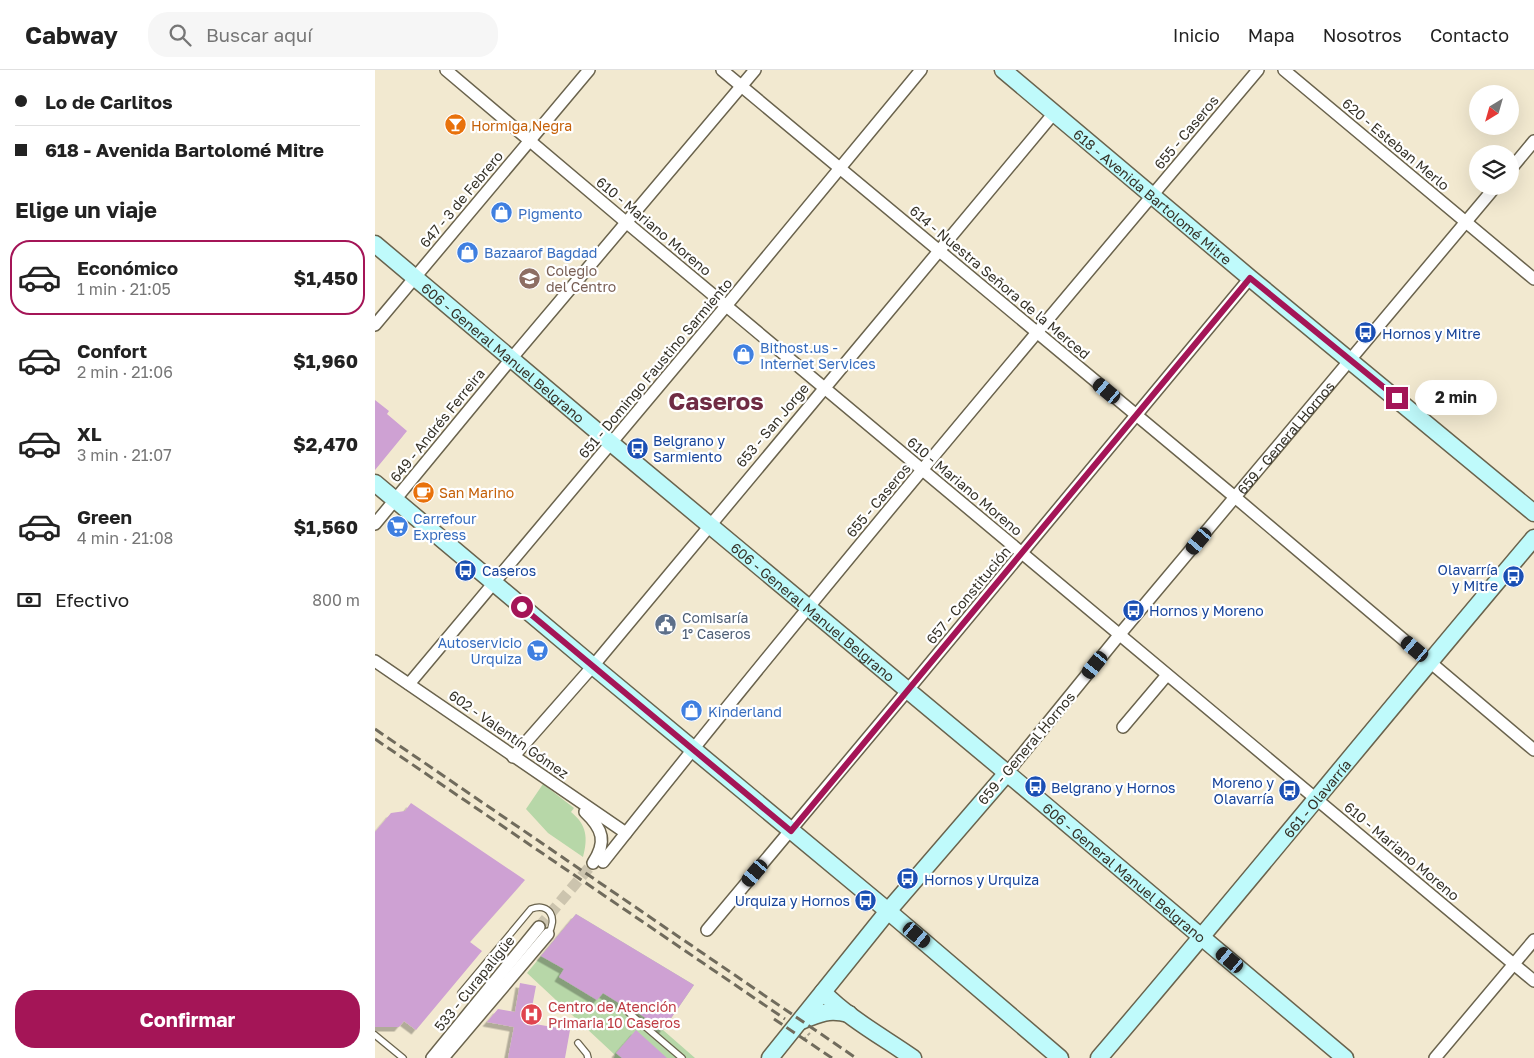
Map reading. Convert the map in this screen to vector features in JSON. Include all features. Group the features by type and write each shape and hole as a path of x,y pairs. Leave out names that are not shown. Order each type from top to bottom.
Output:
{"street":[{"name":"610 - Mariano Moreno","path":"446,70 1534,981"},
{"name":"647 - 3 de Febrero","path":"375,325 589,70"},
{"name":"614 - Nuestra Señora de la Merced","path":"722,70 1236,498 1534,750"},
{"name":"649 - Andrés Ferreira","path":"375,524 511,359 755,70"},
{"name":"651 - Domingo Faustino Sarmiento","path":"409,684 921,70"},
{"name":"618 - Avenida Bartolomé Mitre","path":"1003,70 1534,513"},
{"name":"655 - Caseros","path":"557,786 599,826 601,832 598,862 626,833 807,607 1036,332 1258,70"},
{"name":"620 - Esteban Merlo","path":"1284,70 1534,279"},
{"name":"653 - San Jorge","path":"513,757 593,666 709,524 1054,113"},
{"path":"1519,159 1534,141"},
{"name":"659 - General Hornos","path":"769,1058 807,1025 823,992 888,911 1007,773 1120,634 1488,195"},
{"name":"606 - General Manuel Belgrano","path":"375,244 1345,1058"},
{"name":"657 - Constitución","path":"707,930 1250,278"},
{"path":"375,483 888,911 1060,1058"},
{"name":"661 - Olavarría","path":"1099,1058 1203,937 1430,661 1534,538"},
{"name":"602 - Valentín Gómez","path":"375,661 626,833"},
{"path":"1123,727 1167,675"},
{"path":"443,1058 544,930"},
{"name":"533 - Curapaligüe","path":"431,1058 544,930"},
{"path":"1435,1058 1534,940"},
{"path":"823,992 850,1015 913,1058"},
{"path":"807,1025 823,1012 836,1010 850,1015"}],"lane":[{"path":"461,993 531,909 541,907 551,915 553,927 544,930"},
{"path":"628,1012 682,1058"},
{"path":"375,1034 403,1058"},
{"path":"578,1044 587,1054 588,1058"}],"path":[{"path":"799,1043 807,1025"}],"green space":[{"path":"543,784 574,808 571,812 580,822 585,832 583,857 548,833 526,809"},
{"path":"576,914 694,985 663,1030 695,1058 614,1058 615,1055 527,973"}],"building":[{"path":"375,400 389,411 387,414 407,431 375,470"},
{"path":"411,803 525,880 470,942 482,951 416,1030 404,1021 399,1027 375,1027 375,832 391,813 405,811"},
{"path":"576,914 694,985 663,1030 631,1008 627,1008 603,993 597,1000 559,977 564,969 541,956"},
{"path":"520,983 536,986 529,1023 570,1030 565,1058 508,1058 514,1027 487,1022 498,1009 515,1012"},
{"path":"636,1030 667,1058 622,1058 616,1053"}],"tunnel":[{"path":"539,927 593,863"}],"railway":[{"path":"375,729 856,1058"},
{"path":"375,739 785,1019"},
{"path":"774,1019 832,1058"}],"place":[{"name":"Hormiga Negra","path":"455,125"},
{"name":"Pigmento","path":"502,213"},
{"name":"Bazaarof Bagdad","path":"468,252"},
{"name":"Colegio del Centro","path":"530,278"},
{"name":"Hornos y Mitre","path":"1366,333"},
{"name":"Bithost.us - Internet Services","path":"744,355"},
{"name":"Belgrano y Sarmiento","path":"637,448"},
{"name":"San Marino","path":"423,492"},
{"name":"Carrefour Express","path":"397,526"},
{"name":"Caseros","path":"466,570"},
{"name":"Olavarría y Mitre","path":"1514,577"},
{"name":"Hornos y Moreno","path":"1133,610"},
{"name":"Comisaría 1° Caseros","path":"666,625"},
{"name":"Autoservicio Urquiza","path":"538,650"},
{"name":"Kinderland","path":"692,711"},
{"name":"Belgrano y Hornos","path":"1035,787"},
{"name":"Moreno y Olavarría","path":"1290,790"},
{"name":"Hornos y Urquiza","path":"908,879"},
{"name":"Urquiza y Hornos","path":"866,900"},
{"name":"Centro de Atención Primaria 10 Caseros","path":"532,1014"}],"district":[{"name":"Caseros","path":"716,400"}],"route":[{"path":"522,607 791,831 1022,554 1121,431 1250,278 1397,398"}]}
